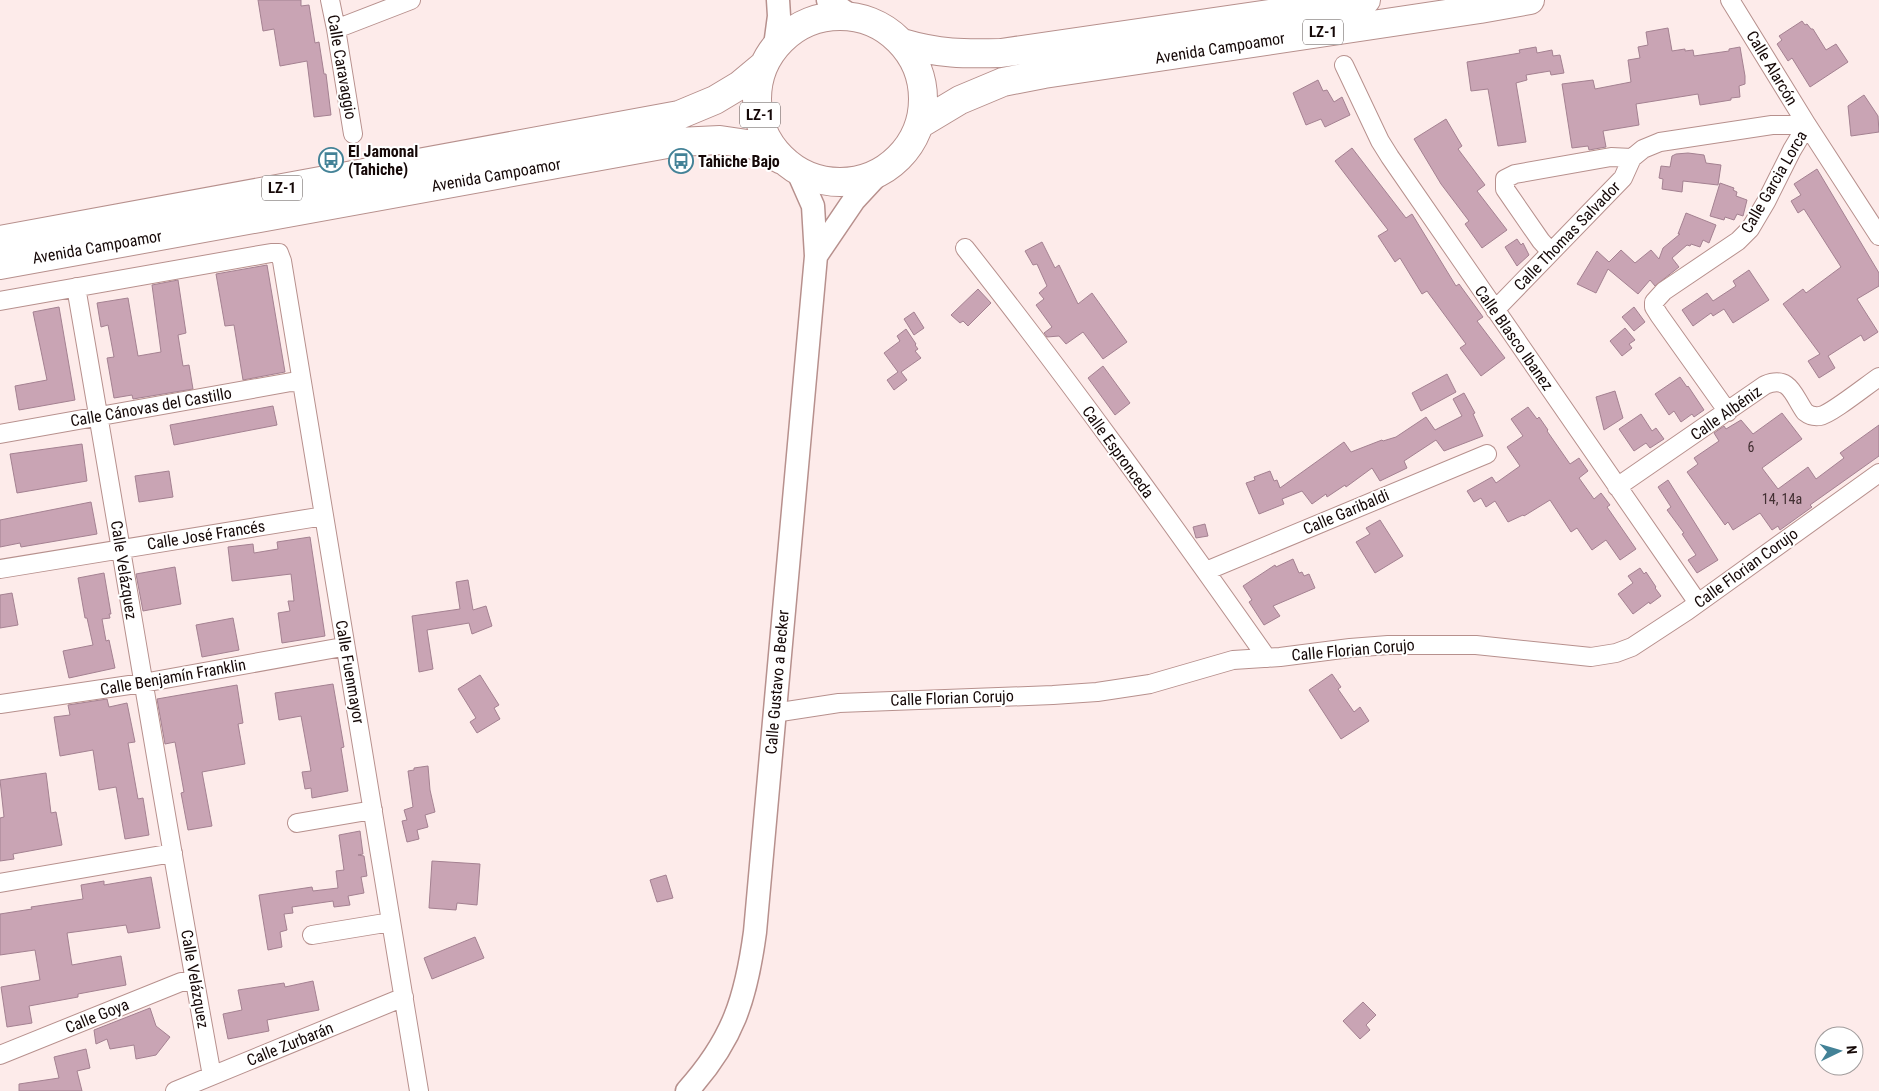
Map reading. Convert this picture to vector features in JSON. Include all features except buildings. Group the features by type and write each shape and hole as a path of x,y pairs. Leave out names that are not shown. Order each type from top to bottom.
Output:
{"highway":[{"name":"Avenida Campoamor","path":"902,44 924,50 958,54 1001,53 1366,0"},
{"name":"Avenida Campoamor","path":"920,124 960,100 1003,82 1530,0"},
{"name":"LZ-1","path":"852,16 879,25 902,44 917,68 923,96 920,124 904,153 879,174 853,182 825,182 790,166 763,132 756,98 769,56 797,28 823,17 852,16"},
{"name":"Avenida Campoamor","path":"0,240 679,115 715,100 740,85 769,56"},
{"name":"Avenida Campoamor","path":"0,265 678,142 720,140 754,145 790,166"},
{"path":"0,278 232,234 271,216"},
{"path":"0,227 33,221 58,229"}],"street":[{"name":"Calle Caravaggio","path":"330,0 353,134"},
{"path":"336,29 411,0"},
{"path":"769,56 779,16 778,0"},
{"path":"828,0 852,16"},
{"name":"Calle Alarcón","path":"1730,0 1807,125 1879,236"},
{"name":"Calle Blasco Ibanez","path":"1344,65 1380,141 1698,603"},
{"path":"1632,158 1643,149 1660,142 1772,125 1807,125"},
{"name":"Calle Garcia Lorca","path":"1728,412 1659,315 1654,307 1654,302 1664,292 1738,241 1750,229 1807,125"},
{"name":"Calle Thomas Salvador","path":"1495,310 1623,178 1632,158 1611,158 1515,174 1505,179 1505,189 1541,241 1551,252"},
{"name":"Calle Gustavo a Becker","path":"687,1091 706,1071 720,1050 744,997 755,932 816,256 814,206 790,166"},
{"name":"Calle Gustavo a Becker","path":"816,256 854,200 879,174"},
{"name":"Calle Espronceda","path":"965,248 1030,332 1206,571 1267,658"},
{"name":"Calle Fuenmayor","path":"76,287 271,253 279,254 282,261 419,1091"},
{"path":"0,301 76,287"},
{"name":"Calle Velázquez","path":"76,287 212,1076"},
{"name":"Calle Albéniz","path":"1618,487 1765,385 1779,381 1786,384 1796,400 1809,415 1819,416 1831,410 1879,377"},
{"name":"Calle Cánovas del Castillo","path":"0,434 291,382 302,383"},
{"name":"Calle Garibaldi","path":"1206,571 1486,454"},
{"name":"Calle Florian Corujo","path":"774,712 839,703 1097,692 1150,684 1226,662 1350,648 1429,644 1476,645 1591,658 1616,653 1632,647 1698,603 1879,473"},
{"name":"Calle José Francés","path":"0,569 324,516"},
{"name":"Calle Benjamín Franklin","path":"0,704 143,683 337,648 346,648"},
{"path":"297,823 373,810"},
{"path":"0,883 173,853"},
{"path":"312,935 391,922"},
{"name":"Calle Goya","path":"0,1055 182,982 195,982"},
{"name":"Calle Zurbarán","path":"175,1091 404,997"}],"place":[{"name":"El Jamonal (Tahiche)","path":"331,160"},
{"name":"Tahiche Bajo","path":"681,161"}]}
